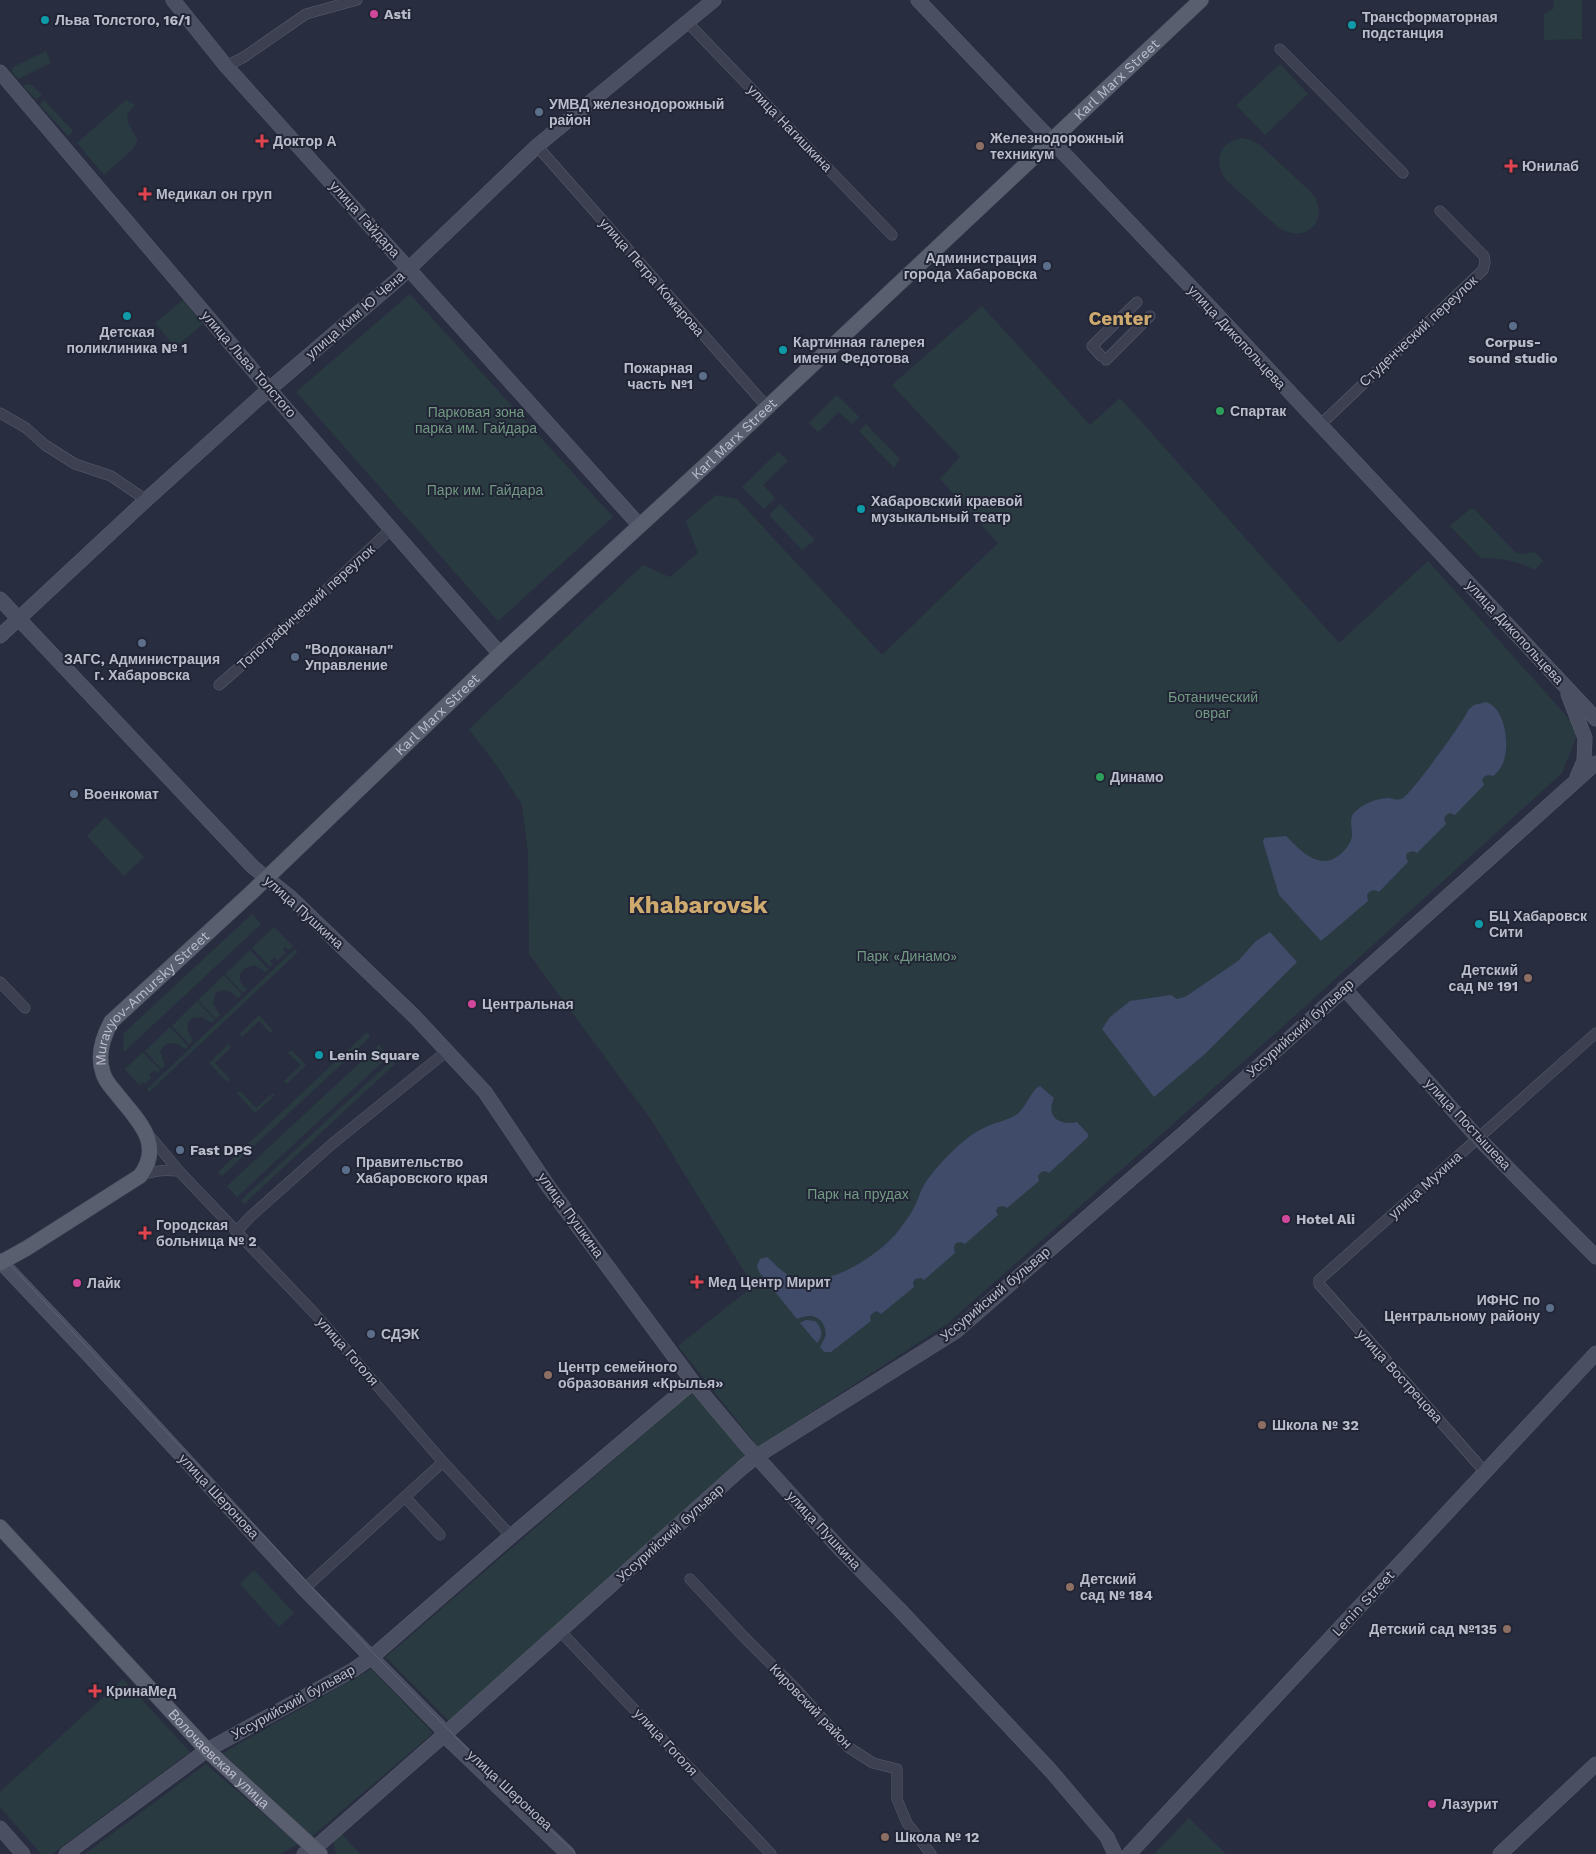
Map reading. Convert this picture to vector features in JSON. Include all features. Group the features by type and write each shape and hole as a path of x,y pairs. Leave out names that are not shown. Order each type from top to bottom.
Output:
{"main road":[{"name":"Karl Marx Street","path":"267,877 500,654 640,526 1051,142 1196,1"},
{"name":"Muravyov-Amursky Street","path":"140,1176 148,1165 149,1140 144,1129 103,1074 101,1052 106,1030 111,1022 267,877"},
{"path":"0,1262 27,1248 140,1176"},
{"name":"Волочаевская улица","path":"0,1527 207,1750 313,1852"}],"street":[{"name":"улица Гайдара","path":"173,0 226,66 640,526"},
{"path":"226,66 306,14 357,0"},
{"name":"улица Ким Ю Чена","path":"0,636 269,389 409,269 537,146 714,0"},
{"name":"улица Дикопольцева","path":"918,0 1208,305 1596,719"},
{"name":"улица Нагишкина","path":"687,22 892,234"},
{"path":"1280,49 1403,174"},
{"name":"улица Льва Толстого","path":"0,72 269,389 500,654"},
{"name":"улица Петра Комарова","path":"537,146 767,407"},
{"name":"Студенческий переулок","path":"1320,425 1483,270 1484,256 1440,212"},
{"path":"1137,302 1092,346 1104,358 1150,316"},
{"path":"1117,321 1130,335"},
{"path":"0,413 26,428 45,445 75,464 112,476 146,500"},
{"name":"Топографический переулок","path":"219,684 307,608 391,529"},
{"name":"улица Пушкина","path":"0,599 247,860 290,896 416,1016 485,1092 548,1186 693,1382 841,1550 1051,1770 1107,1837 1115,1854"},
{"path":"1563,682 1585,738 1584,761 1574,782"},
{"name":"Уссурийский бульвар","path":"313,1852 444,1731 757,1456 954,1332 1184,1133 1596,763"},
{"path":"0,982 25,1008"},
{"name":"улица Постышева","path":"1344,988 1478,1138 1596,1257"},
{"name":"улица Мухина","path":"1320,1278 1596,1033"},
{"path":"237,1231 250,1217 332,1144 447,1051"},
{"name":"улица Гоголя","path":"144,1129 179,1171 264,1259 353,1356 443,1462 511,1536"},
{"path":"140,1176 151,1171 179,1171"},
{"name":"улица Шеронова","path":"0,1262 86,1352 304,1589 568,1854"},
{"name":"улица Вострецова","path":"1320,1278 1320,1284 1485,1472"},
{"name":"Lenin Street","path":"1129,1854 1596,1352"},
{"name":"Уссурийский бульвар","path":"66,1854 207,1750 353,1670 372,1657 693,1382"},
{"path":"304,1589 443,1462"},
{"path":"406,1497 440,1535"},
{"name":"Кировский район","path":"690,1579 795,1688 848,1747 873,1763 897,1770 896,1799 907,1823 931,1854"},
{"name":"улица Гоголя","path":"560,1630 771,1854"},
{"name":"улица Шеронова","path":"444,1731 579,1854"},
{"path":"1500,1854 1596,1764"},
{"path":"0,1828 23,1854"}],"green space":[{"path":"1554,0 1582,0 1582,39 1544,40 1544,14 1553,9"},
{"path":"46,51 51,63 18,79 12,72 13,67"},
{"path":"1280,64 1308,94 1265,135 1236,105"},
{"path":"25,84 32,85 42,95 36,99 24,87"},
{"path":"44,100 73,131 68,136 40,105"},
{"path":"126,100 135,105 127,114 128,123 137,142 132,150 104,175 77,143"},
{"path":"1241,138 1259,144 1312,193 1319,212 1313,227 1299,233 1279,228 1226,180 1220,166 1220,154 1228,144"},
{"name":"Парк им. Гайдара","path":"410,294 613,517 498,621 296,392"},
{"path":"183,300 203,324 175,347 155,323"},
{"name":"Парк «Динамо»","path":"982,306 1090,425 1120,398 1339,643 1428,561 1579,730 1562,773 1278,1031 947,1324 758,1447 678,1346 753,1286 652,1121 529,954 528,853 522,805 500,770 469,729 643,565 670,577 698,553 686,521 716,495 737,499 882,655 998,543 940,479 960,457 892,385"},
{"path":"837,395 859,417 852,424 839,412 818,432 809,423"},
{"path":"866,424 900,459 894,468 859,431"},
{"path":"778,452 788,461 763,485 775,498 764,509 742,487"},
{"path":"780,504 815,540 802,550 769,515"},
{"path":"1470,509 1475,510 1515,552 1522,554 1535,552 1543,561 1535,570 1509,561 1481,558 1450,526"},
{"path":"106,817 144,857 124,876 87,836"},
{"path":"252,914 261,924 124,1052 123,1034"},
{"path":"274,927 293,946 289,950 285,947 283,949 286,953 277,961 274,957 270,961 273,964 270,967 252,948"},
{"path":"295,949 298,952 149,1092 147,1089"},
{"path":"250,950 268,969 266,972 254,965 243,969 240,980 247,989 243,993 225,974"},
{"path":"224,975 242,994 238,998 233,993 224,990 215,994 213,1004 220,1015 216,1019 198,1000"},
{"path":"197,1001 215,1020 212,1023 202,1017 192,1018 187,1026 193,1040 189,1044 172,1026"},
{"path":"259,1015 273,1031 271,1033 259,1021 242,1037 240,1034"},
{"path":"170,1027 188,1046 185,1049 174,1043 165,1045 160,1052 165,1065 161,1069 145,1051"},
{"path":"367,1032 370,1037 222,1176 218,1172"},
{"path":"229,1044 231,1047 215,1063 230,1079 227,1082 209,1063"},
{"path":"379,1045 389,1056 237,1197 227,1186"},
{"path":"291,1050 306,1065 287,1084 284,1081 301,1065 288,1053"},
{"path":"143,1052 160,1070 157,1073 154,1070 149,1075 151,1078 145,1084 143,1082 139,1085 125,1069"},
{"path":"392,1060 395,1064 244,1204 241,1200"},
{"path":"240,1091 256,1108 273,1093 275,1095 255,1113 237,1093"},
{"path":"693,1391 747,1456 449,1721 386,1657"},
{"path":"254,1570 294,1613 279,1627 240,1584"},
{"path":"371,1669 433,1733 311,1837 223,1753"},
{"path":"123,1679 190,1752 52,1854 41,1854 0,1807 0,1792"},
{"path":"206,1764 298,1844 280,1854 85,1854"},
{"path":"1189,1818 1226,1854 1154,1854"},
{"path":"341,1833 360,1854 336,1854 333,1839"}],"water":[{"path":"1486,702 1498,712 1505,729 1505,756 1500,769 1493,776 1485,776 1482,780 1484,785 1455,815 1450,813 1446,815 1444,819 1446,824 1417,853 1413,851 1407,853 1408,862 1379,892 1373,890 1369,892 1367,895 1368,901 1321,941 1279,895 1263,842 1264,838 1286,836 1306,854 1318,860 1331,860 1338,856 1350,842 1352,815 1365,804 1375,800 1389,798 1398,800 1403,798 1438,756 1469,709 1474,705"},
{"path":"1270,932 1297,962 1205,1054 1154,1097 1102,1029 1110,1017 1130,1001 1171,995 1177,999 1185,997 1238,961 1256,941"},
{"path":"1040,1086 1054,1098 1051,1110 1056,1119 1065,1123 1077,1122 1088,1134 1088,1137 1049,1173 1041,1172 1038,1176 1039,1181 1007,1208 1003,1206 998,1207 996,1211 998,1215 965,1244 961,1242 956,1243 954,1247 955,1253 924,1280 921,1278 915,1279 914,1287 881,1314 877,1311 873,1313 870,1316 871,1321 831,1352 824,1352 820,1347 826,1335 823,1324 813,1316 797,1319 759,1272 757,1266 760,1259 767,1257 791,1277 807,1280 836,1275 866,1259 879,1250 899,1230 907,1220 927,1181 952,1152 968,1137 981,1129 1010,1118 1020,1112"},
{"path":"806,1320 815,1321 819,1326 821,1335 817,1343 800,1323"}],"tram line":[{"path":"0,1254 377,1657 497,1779 576,1854"}],"place":[{"name":"Asti","path":"374,14"},
{"name":"Льва Толстого, 16/1","path":"45,20"},
{"name":"Трансформаторная подстанция","path":"1352,25"},
{"name":"УМВД железнодорожный район","path":"539,112"},
{"name":"Доктор А","path":"262,141"},
{"name":"Железнодорожный техникум","path":"980,146"},
{"name":"Юнилаб","path":"1511,166"},
{"name":"Медикал он груп","path":"145,194"},
{"name":"Администрация города Хабаровска","path":"1047,266"},
{"name":"Детская поликлиника № 1","path":"127,316"},
{"name":"Corpus- sound studio","path":"1513,326"},
{"name":"Картинная галерея имени Федотова","path":"783,350"},
{"name":"Пожарная часть №1","path":"703,376"},
{"name":"Спартак","path":"1220,411"},
{"name":"Хабаровский краевой музыкальный театр","path":"861,509"},
{"name":"ЗАГС, Администрация г. Хабаровска","path":"142,643"},
{"name":"\"Водоканал\" Управление","path":"295,657"},
{"name":"Динамо","path":"1100,777"},
{"name":"Военкомат","path":"74,794"},
{"name":"БЦ Хабаровск Сити","path":"1479,924"},
{"name":"Детский сад № 191","path":"1528,978"},
{"name":"Центральная","path":"472,1004"},
{"name":"Lenin Square","path":"319,1055"},
{"name":"Fast DPS","path":"180,1150"},
{"name":"Правительство Хабаровского края","path":"346,1170"},
{"name":"Hotel Ali","path":"1286,1219"},
{"name":"Городская больница № 2","path":"145,1233"},
{"name":"Мед Центр Мирит","path":"697,1282"},
{"name":"Лайк","path":"77,1283"},
{"name":"ИФНС по Центральному району","path":"1550,1308"},
{"name":"СДЭК","path":"371,1334"},
{"name":"Центр семейного образования «Крылья»","path":"548,1375"},
{"name":"Школа № 32","path":"1262,1425"},
{"name":"Детский сад № 184","path":"1070,1587"},
{"name":"Детский сад №135","path":"1507,1629"},
{"name":"КринаМед","path":"95,1691"},
{"name":"Лазурит","path":"1432,1804"},
{"name":"Школа № 12","path":"885,1837"}],"district":[{"name":"Center","path":"1120,318"},
{"name":"Khabarovsk","path":"698,905"}],"park label":[{"name":"Парковая зона парка им. Гайдара","path":"476,420"},
{"name":"Ботанический овраг","path":"1213,706"},
{"name":"Парк на прудах","path":"858,1194"}]}
